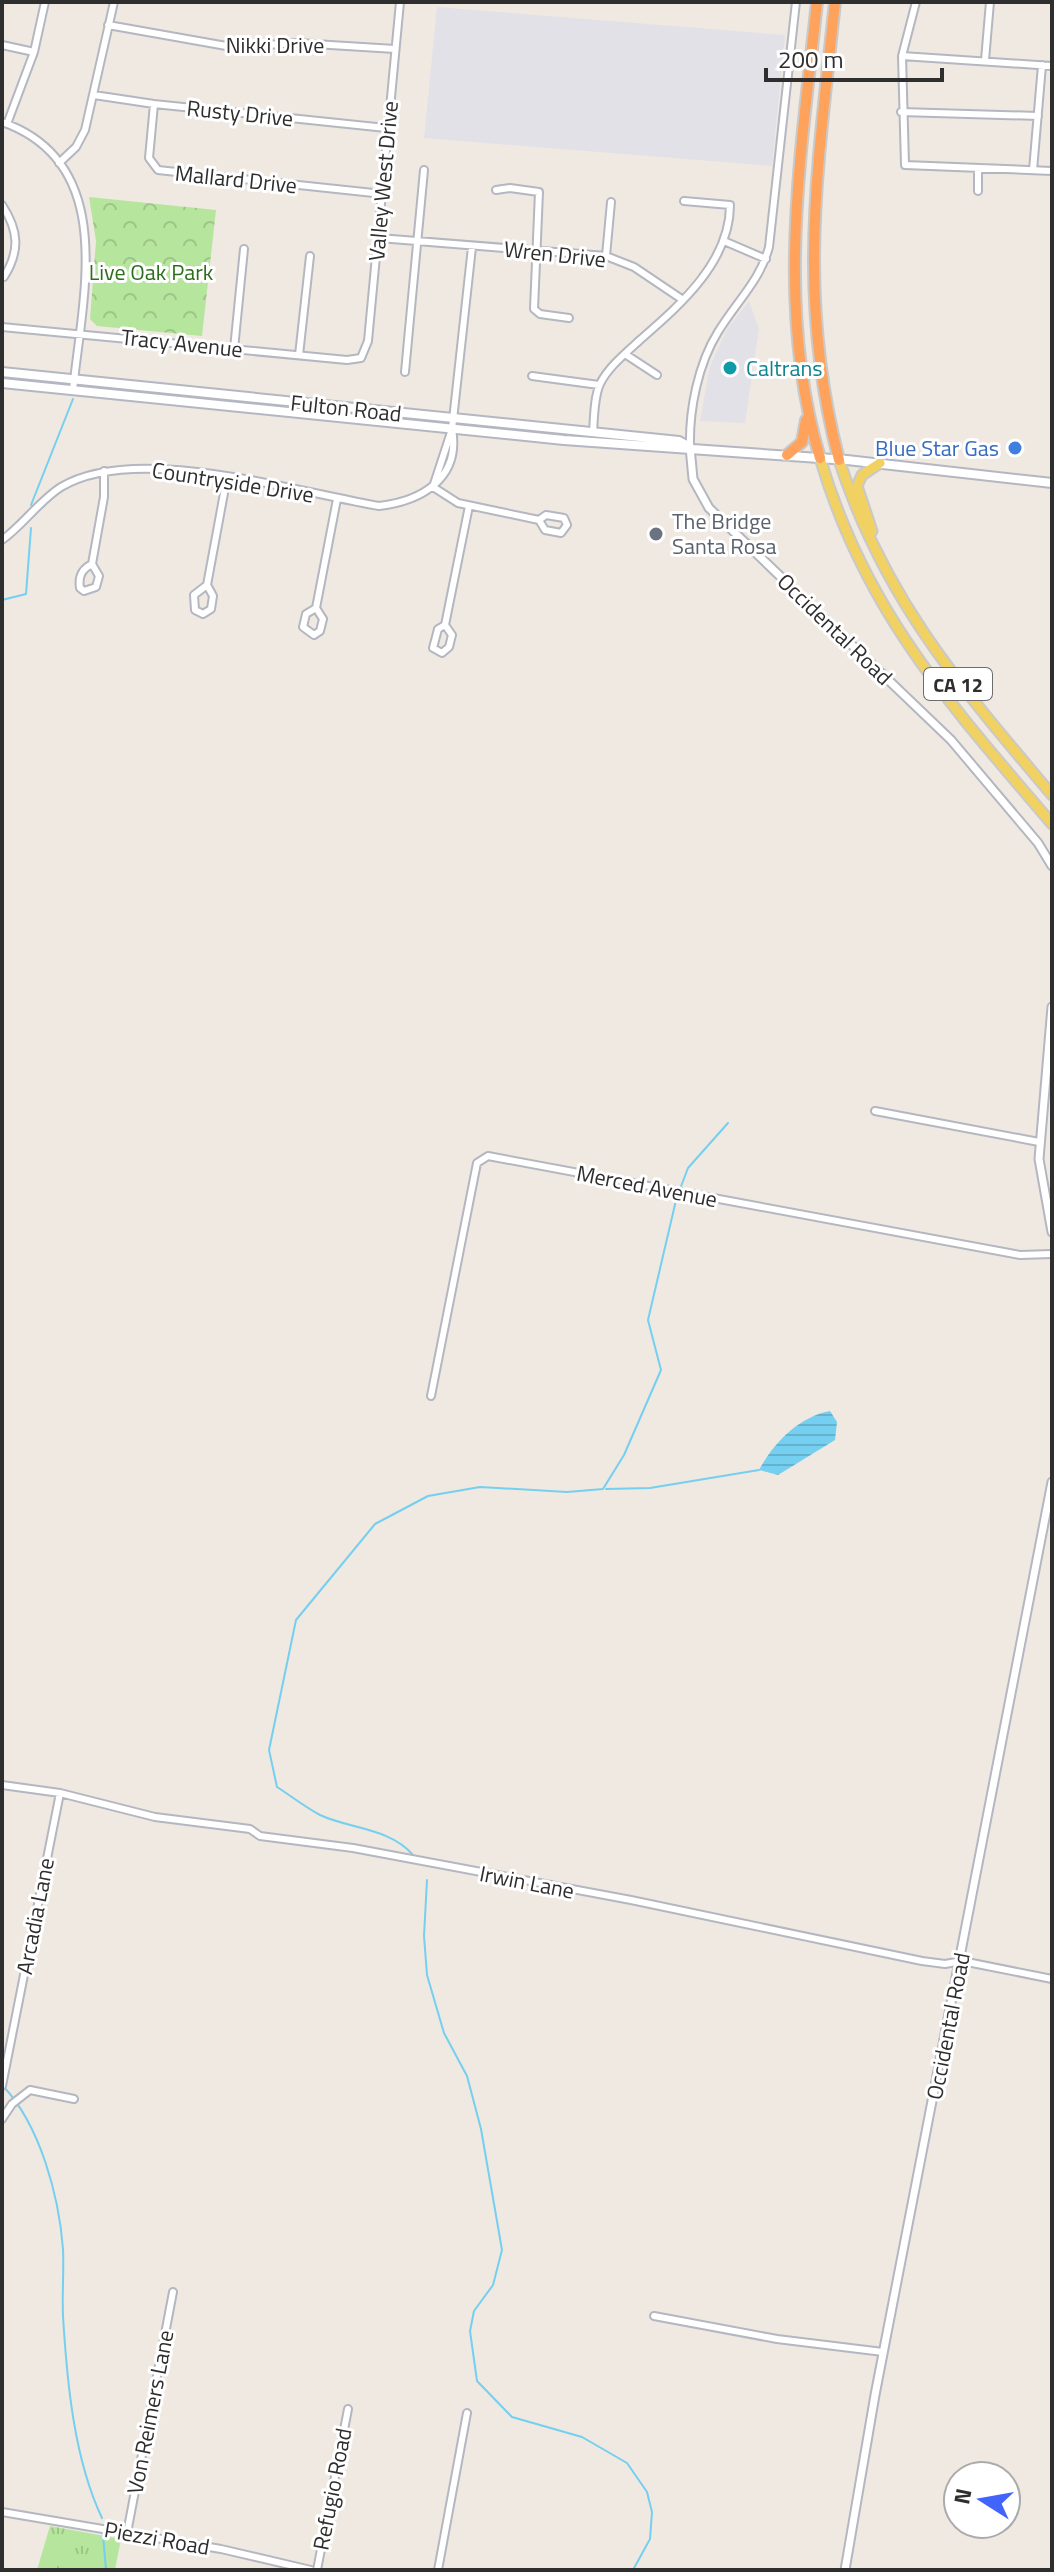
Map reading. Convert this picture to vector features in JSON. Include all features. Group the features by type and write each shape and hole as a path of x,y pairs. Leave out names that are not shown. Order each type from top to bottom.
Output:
{"highway":[{"name":"CA 12","path":"817,2 793,255 794,313 806,406 820,458"},
{"name":"CA 12","path":"835,2 815,204 812,280 820,375 839,460"},
{"path":"787,455 804,439 806,406"}],"main road":[{"name":"Fulton Road","path":"2,372 676,450 690,447 880,463 1052,483"},
{"name":"Fulton Road","path":"2,383 452,424 679,441 690,447"},
{"name":"CA 12","path":"820,458 855,554 902,639 947,701 1052,824"},
{"name":"CA 12","path":"839,460 880,561 940,660 1052,795"},
{"path":"880,463 862,475 857,486 880,561"}],"street":[{"path":"45,2 34,52 4,123 38,141 59,163 76,190 86,227 73,390"},
{"path":"59,163 83,136 114,2"},
{"name":"Valley West Drive","path":"361,358 368,341 400,2"},
{"name":"Occidental Road","path":"796,2 773,227 766,259 753,284 719,330 705,358 698,382 690,447 693,479 709,508 951,740 1034,838 1052,866"},
{"path":"916,2 902,56 901,112 905,165 1052,171"},
{"path":"985,60 990,2"},
{"name":"Nikki Drive","path":"108,25 232,47 298,43 395,49"},
{"path":"2,45 34,52"},
{"path":"902,56 1052,66"},
{"path":"1033,170 1042,65"},
{"name":"Rusty Drive","path":"94,95 386,128"},
{"name":"Mallard Drive","path":"154,104 149,158 158,170 383,194"},
{"path":"901,112 1038,116"},
{"path":"978,168 978,191"},
{"path":"405,372 424,170"},
{"path":"496,190 520,188 539,192 534,309 540,314 569,318"},
{"path":"593,433 599,385 625,354 683,300 707,272 724,241 730,205 684,201"},
{"path":"606,256 611,202"},
{"path":"2,205 15,229 17,243 14,262 4,277"},
{"name":"Wren Drive","path":"379,238 606,256 634,267 683,300"},
{"path":"724,241 766,259"},
{"path":"472,247 448,458 445,475 433,487 448,499 469,506 539,520"},
{"path":"234,349 244,249"},
{"path":"299,355 310,256"},
{"name":"Tracy Avenue","path":"2,327 351,360 361,358"},
{"path":"625,354 657,375"},
{"path":"532,376 599,385"},
{"name":"Countryside Drive","path":"2,540 60,488 104,471 141,467 227,477 379,506 404,503 433,487"},
{"path":"92,564 104,497 104,471"},
{"path":"207,585 194,595 195,610 203,614 211,609 213,600 207,585 227,477"},
{"path":"316,608 337,499"},
{"path":"445,625 469,506"},
{"path":"1052,1007 1039,1142 1040,1179 1052,1232"},
{"path":"875,1111 1039,1142"},
{"name":"Merced Avenue","path":"431,1396 477,1163 488,1156 1020,1255 1052,1254"},
{"name":"Occidental Road","path":"845,2570 883,2352 962,1961 975,1869 1052,1482"},
{"name":"Irwin Lane","path":"2,1785 60,1793 155,1817 250,1829 260,1836 353,1848 631,1900 922,1961 945,1964 962,1961 1052,1979"},
{"name":"Arcadia Lane","path":"2,2086 60,1793"},
{"path":"2,2119 12,2104 30,2090 74,2099"},
{"name":"Von Reimers Lane","path":"127,2533 173,2292"},
{"path":"654,2316 777,2339 883,2352"},
{"name":"Refugio Road","path":"314,2570 348,2409"},
{"path":"438,2570 467,2413"},
{"name":"Piezzi Road","path":"2,2512 314,2570"}],"shaded area":[{"path":"437,7 785,35 772,166 424,138"},
{"path":"749,301 759,329 745,423 700,421 710,366 727,329"}],"green space":[{"name":"Live Oak Park","path":"89,197 216,210 202,336 97,326 90,319 96,241"},
{"path":"50,2526 121,2539 115,2570 37,2570"}],"water":[{"path":"830,1411 837,1422 835,1440 778,1475 759,1470 788,1432 808,1419"}],"waterway":[{"path":"31,505 73,399"},
{"path":"2,600 26,594 31,528"},
{"path":"680,1189 688,1168 728,1123"},
{"path":"413,1855 393,1839 320,1815 277,1787 269,1750 296,1620 375,1524 428,1496 480,1487 567,1492 603,1489 624,1455 661,1370 648,1320 677,1196"},
{"path":"606,1489 650,1488 759,1470"},
{"path":"427,1880 424,1936 427,1975 444,2033 467,2076 481,2129 502,2250 493,2285 474,2311 470,2331 477,2381 512,2417 582,2437 627,2463 647,2492 652,2512 650,2539 633,2570"},
{"path":"3,2086 27,2120 52,2184 63,2249 63,2316 70,2393 78,2446 102,2518"},
{"path":"103,2535 106,2570"}],"place":[{"name":"Caltrans","path":"730,368"},
{"name":"Blue Star Gas","path":"1015,448"},
{"name":"The Bridge Santa Rosa","path":"656,534"}]}
